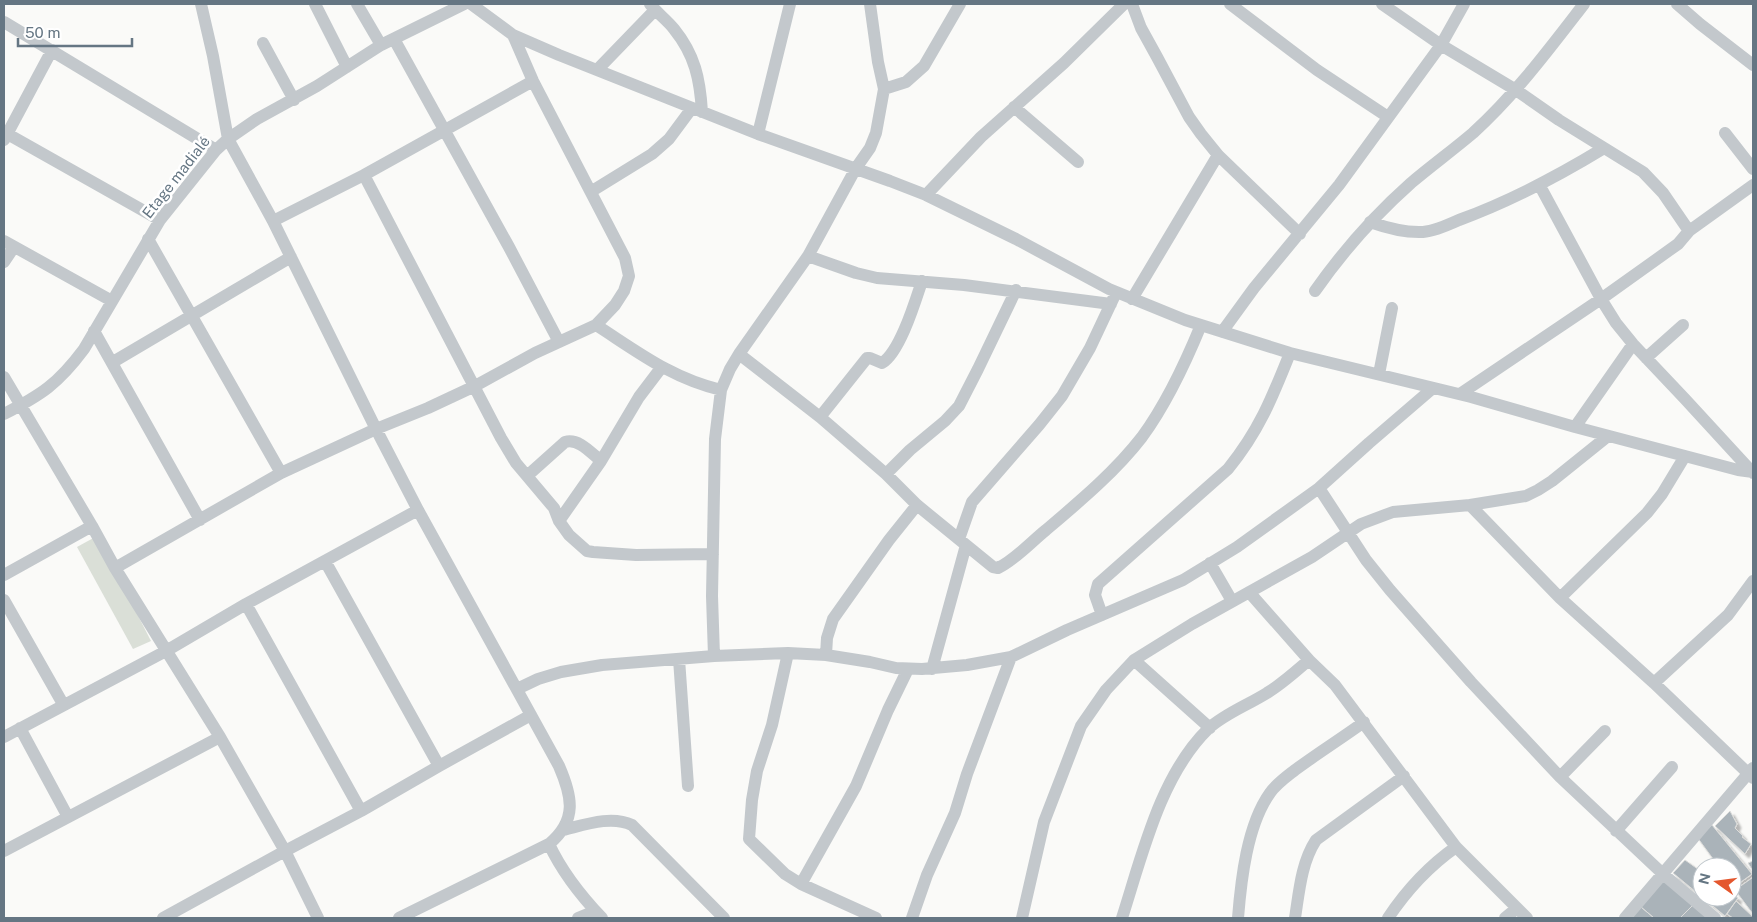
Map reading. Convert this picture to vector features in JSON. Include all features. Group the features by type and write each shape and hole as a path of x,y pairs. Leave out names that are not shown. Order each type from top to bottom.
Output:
{"street":[{"path":"201,4 214,56 228,139 257,119 294,100 381,45 464,4"},
{"path":"314,4 347,67"},
{"path":"356,4 381,45"},
{"path":"471,4 513,35 596,70 758,134 926,195 1016,238 1114,298"},
{"path":"758,134 790,4"},
{"path":"714,656 715,439 721,390 738,354 808,256 856,168 870,148 876,133 884,89 878,62 870,4"},
{"path":"884,89 906,82 924,66 960,4"},
{"path":"926,195 981,138 1064,63 1124,4"},
{"path":"1132,4 1141,28 1188,117 1218,155 1300,234"},
{"path":"1230,4 1317,70 1388,117"},
{"path":"1382,4 1441,45 1516,90 1643,172 1664,193 1689,231"},
{"path":"1222,332 1254,288 1339,185 1441,45 1464,4"},
{"path":"1315,291 1332,266 1370,222 1410,184 1472,133 1516,90 1584,4"},
{"path":"1677,4 1753,65"},
{"path":"592,191 652,154 669,139 697,110 700,84 688,51 673,28 652,7 596,70"},
{"path":"4,22 216,150"},
{"path":"115,568 281,473 376,429 428,408 596,325 615,305 624,291 629,276 625,258 592,191 533,81 513,35"},
{"path":"394,39 509,247 559,342"},
{"path":"264,43 294,100"},
{"path":"52,50 5,135 160,220"},
{"path":"273,221 364,175 533,81"},
{"path":"1014,107 1078,162"},
{"path":"1725,133 1753,168"},
{"name":"Etage madialé","path":"4,414 39,395 59,379 74,362 94,332 160,220 216,150 228,139 273,221 418,510 559,766 571,798 570,811 563,830"},
{"path":"1370,222 1393,230 1431,231 1540,186 1604,148"},
{"path":"1132,300 1218,155"},
{"path":"364,175 501,438 516,463 554,508 559,521 568,535 577,543 593,552 636,555 713,554"},
{"path":"1460,394 1601,299 1678,244 1689,231 1753,185"},
{"path":"1540,186 1601,299 1632,344 1753,473"},
{"path":"148,239 281,473"},
{"path":"4,262 9,244 112,301"},
{"path":"808,256 856,273 877,278 1132,300 1201,325 1290,353 1460,394 1608,436 1753,473"},
{"path":"113,362 291,258"},
{"path":"820,417 867,358 882,363 889,357 912,313 922,281"},
{"path":"886,474 910,450 945,421 958,406 982,362 1016,290"},
{"path":"932,669 972,502 1062,396 1090,348 1114,298"},
{"path":"1379,374 1392,308"},
{"path":"596,325 661,368 700,384 721,390"},
{"path":"738,354 820,417 886,474 917,505 993,567 998,568 1053,524 1105,477 1130,450 1154,420 1181,370 1201,325"},
{"path":"1646,358 1683,325"},
{"path":"94,332 113,362 200,520"},
{"path":"1575,427 1632,344"},
{"path":"1102,615 1095,595 1098,584 1228,469 1264,416 1290,353"},
{"path":"559,521 601,461 639,397 661,368"},
{"path":"4,377 115,568 220,736 285,851 318,918"},
{"path":"517,689 538,679 561,672 602,665 714,656 788,653 826,655 908,669 932,669 1011,657 1067,630 1183,580 1210,563 1272,523 1319,488 1433,388"},
{"path":"1022,918 1044,822 1081,726 1106,690 1134,660 1232,601 1312,557 1361,524 1393,512 1470,505 1526,496 1552,481 1608,436"},
{"path":"527,476 565,442 570,440 579,443 601,461"},
{"path":"1560,598 1647,513 1662,494 1685,456"},
{"path":"1319,488 1347,532 1390,590 1471,682 1560,777 1616,831 1714,918"},
{"path":"826,655 826,638 832,619 889,540 917,505"},
{"path":"1470,505 1560,598 1752,773 1625,918"},
{"path":"4,737 166,651 246,604 418,510"},
{"path":"4,575 92,526"},
{"path":"325,561 439,766"},
{"path":"1210,563 1232,601"},
{"path":"1654,683 1728,615 1753,581"},
{"path":"1249,592 1309,660 1335,684 1456,847 1527,918"},
{"path":"4,600 64,704"},
{"path":"246,604 361,811"},
{"path":"788,653 772,725 757,771 752,800 749,839 775,866 801,884 876,918"},
{"path":"912,918 927,875 955,813 967,774 1011,657"},
{"path":"679,659 688,786"},
{"path":"1134,660 1210,728"},
{"path":"1122,918 1162,801 1171,781 1192,747 1210,728 1281,684 1309,660"},
{"path":"801,884 856,786 888,710 908,669"},
{"path":"163,918 361,811 531,715"},
{"path":"1238,918 1242,875 1253,829 1269,793 1305,763 1364,722"},
{"path":"20,728 68,817"},
{"path":"1560,777 1605,731"},
{"path":"4,851 220,736"},
{"path":"1616,831 1672,767"},
{"path":"1295,918 1306,862 1316,840 1404,776"},
{"path":"399,918 549,844 563,830 591,823 618,821 632,825 724,918"},
{"path":"549,844 568,877 599,914 578,918"},
{"path":"1388,918 1426,872 1440,858 1456,847"},
{"path":"1505,918 1516,908"}],"shaded area":[{"path":"97,536 151,641 133,649 77,547"}],"building":[{"path":"1730,811 1737,824 1735,828 1751,844 1745,854 1715,826"},
{"path":"1712,825 1738,857 1712,857 1697,837"},
{"path":"1685,860 1692,865 1692,889 1673,873"},
{"path":"1753,861 1753,871 1748,863"},
{"path":"1742,862 1752,874 1742,881"},
{"path":"1753,879 1753,914 1742,899 1742,885"},
{"path":"1664,880 1692,904 1680,918 1654,918 1641,907"},
{"path":"1692,906 1708,918 1680,918"},
{"path":"1641,907 1654,918 1631,918"},
{"path":"1714,907 1732,907 1725,916"},
{"path":"1732,907 1742,907 1753,918 1733,918 1727,914"}]}
